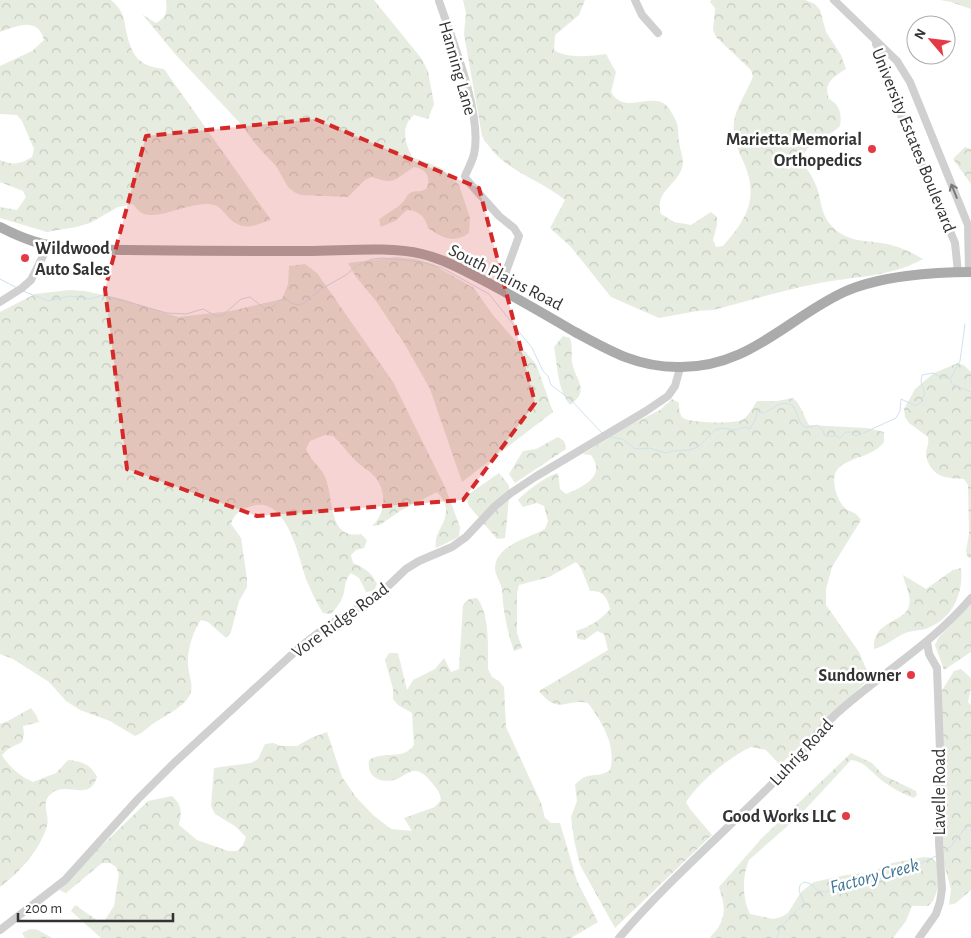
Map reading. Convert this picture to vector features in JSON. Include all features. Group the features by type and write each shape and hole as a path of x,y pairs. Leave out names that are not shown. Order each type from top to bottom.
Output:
{"main road":[{"name":"South Plains Road","path":"0,227 22,239 69,249 395,251 420,254 442,260 500,288 613,352 636,362 680,368 703,366 747,352 823,303 857,287 904,278 970,272"}],"street":[{"path":"635,0 642,15 658,33"},
{"name":"University Estates Boulevard","path":"834,0 901,67 918,100 968,225 970,272"},
{"name":"Hanning Lane","path":"438,1 470,95 476,138 474,154 465,176 466,179 499,216 514,228 519,236 500,288"},
{"name":"University Estates Boulevard","path":"872,38 880,53 884,75 955,243 958,272"},
{"path":"0,302 20,290 31,280 48,246"},
{"name":"Vore Ridge Road","path":"0,930 65,880 132,805 174,763 299,648 326,627 365,604 418,561 452,547 466,537 495,506 511,493 668,396 675,386 680,368"},
{"name":"Luhrig Road","path":"619,938 668,885 771,785 802,748 836,714 878,678 927,642 971,598"},
{"name":"Lavelle Road","path":"919,938 936,914 942,889 939,843 940,751 937,668 929,654 927,642"}],"highlighted area":[{"path":"315,119 479,188 535,403 463,500 257,516 127,469 105,289 146,136"}],"green space":[{"path":"0,0 111,0 118,7 122,15 129,43 135,55 149,66 164,69 271,220 253,226 238,225 217,206 209,204 200,204 152,215 142,213 133,204 118,207 90,223 47,232 0,218 0,207 17,210 26,197 23,191 0,182 0,160 13,164 20,163 32,157 34,149 22,121 17,115 0,114 0,66 32,51 44,40 37,28 32,25 20,26 0,32"},
{"path":"166,0 374,0 421,58 428,71 434,104 428,119 414,115 407,125 405,135 412,157 441,168 459,185 470,218 469,233 453,239 443,237 428,228 421,215 407,210 395,221 381,227 379,220 403,202 408,194 427,188 428,177 422,169 414,167 391,181 372,177 365,180 348,197 301,195 294,192 288,187 276,166 258,147 239,122 176,55 143,15 156,23 160,21 165,14"},
{"path":"463,0 585,0 579,15 555,35 554,50 572,56 606,54 616,72 611,92 616,99 630,103 661,102 668,107 677,124 683,165 679,174 660,200 661,214 674,222 691,225 711,212 717,217 713,240 716,247 723,246 739,227 748,208 750,187 744,163 736,143 734,128 737,110 753,76 751,70 716,37 713,30 715,8 710,2 711,0 805,0 815,4 820,10 826,32 841,55 846,69 830,81 827,89 829,99 836,104 839,110 840,126 835,131 812,144 804,154 801,162 815,184 825,216 830,224 842,235 856,240 887,244 923,259 897,270 884,273 829,281 713,310 659,318 611,297 571,247 550,228 565,200 510,166 490,148 482,136 464,34 466,13"},
{"path":"940,0 971,0 971,9 951,2"},
{"path":"965,147 971,149 971,184 953,159"},
{"path":"396,257 416,259 432,264 474,288 492,314 536,364 553,412 462,482 430,389 404,343 348,263"},
{"path":"305,264 317,273 393,382 445,487 460,527 459,537 436,548 438,534 446,515 443,500 437,492 400,511 380,525 372,526 380,515 383,502 382,489 375,477 356,461 333,436 325,435 310,441 306,449 324,475 337,523 342,530 350,534 361,534 367,540 364,548 356,550 351,555 353,563 368,571 375,580 377,584 374,591 366,592 359,578 351,573 347,578 343,596 338,606 331,614 323,613 306,579 288,528 281,517 272,509 262,505 249,507 235,515 231,524 241,538 247,587 239,601 231,632 226,638 208,622 201,620 193,635 188,653 191,681 189,696 176,710 135,736 110,721 80,710 66,701 49,682 13,659 0,654 0,312 35,294 69,290 85,291 122,299 178,317 231,311 282,299 288,284 289,266"},
{"path":"563,336 570,338 572,362 581,390 576,400 570,405 560,384 554,347"},
{"path":"958,363 965,366 971,372 971,558 968,558 966,551 969,534 968,485 964,479 944,477 932,469 926,456 928,437 909,423 905,417 904,409 915,389 934,373"},
{"path":"793,398 809,425 867,428 884,432 884,442 877,449 843,464 837,470 834,477 835,490 840,502 861,520 832,567 826,589 826,605 859,652 870,678 780,765 766,750 751,747 733,757 706,778 686,802 712,835 615,928 580,865 571,817 577,801 575,785 584,777 605,773 610,770 612,761 610,743 603,726 588,703 552,703 539,691 608,650 604,634 597,631 585,640 578,639 576,631 599,620 610,609 609,605 604,595 590,591 581,568 576,562 549,577 519,585 517,593 517,633 522,648 514,651 509,636 501,587 495,571 497,560 501,553 514,543 545,529 548,521 544,506 537,503 523,507 518,500 521,497 543,480 558,473 560,489 566,494 586,484 595,475 596,469 591,455 583,454 626,427 660,410 672,399 679,403 680,413 687,420 722,422 742,420 749,414 757,401 777,401"},
{"path":"558,437 564,441 566,449 515,483 509,474 523,451 536,449"},
{"path":"499,473 508,484 509,489 505,538 497,539 469,506 466,496"},
{"path":"961,568 958,596 950,612 944,618 928,628 905,633 874,649 878,632 902,616 909,606 909,594 903,575 926,589 953,570"},
{"path":"477,598 486,622 488,669 492,677 504,687 506,727 541,803 545,818 551,823 560,823 577,881 598,922 571,938 101,938 71,911 75,905 97,920 105,920 114,906 119,874 116,867 110,863 102,863 66,893 59,890 148,801 172,796 178,802 180,809 179,825 197,840 228,851 237,851 243,845 246,837 235,826 215,814 211,806 214,768 251,763 258,759 265,744 297,746 327,732 342,777 356,797 373,815 391,829 412,831 404,818 435,807 441,800 435,787 419,772 413,771 394,780 383,781 375,778 370,771 369,760 375,757 405,753 414,745 412,713 398,705 393,699 393,689 385,660 389,653 398,653 407,690 413,680 435,669 444,658 451,672 459,669 463,605 469,599"},
{"path":"971,604 971,652 944,670 935,645 939,637"},
{"path":"961,669 971,678 968,702 971,705 971,890 956,903 949,905 951,889 942,857 941,692 954,671"},
{"path":"31,708 39,722 23,726 22,742 8,749 2,755 11,767 33,782 56,773 68,760 82,763 89,767 97,777 89,789 57,790 48,797 46,805 48,822 44,835 34,852 21,868 0,887 0,724"},
{"path":"851,753 872,763 883,775 916,791 917,795 914,798 899,791 888,785 861,763 851,760 801,814 749,860 745,873 744,887 745,901 750,914 773,919 781,917 788,913 801,892 814,882 846,875 870,873 892,863 924,857 932,858 937,864 939,886 933,901 928,906 912,906 906,921 893,938 710,938 721,923 724,913 719,887 762,838"},
{"path":"30,929 38,930 52,938 25,938 22,933"}],"waterway":[{"path":"23,291 48,301 70,296 90,299 103,295 167,313 186,314 203,309 216,316 222,316 241,299 250,297 264,308 270,309 281,300 287,299 291,303 298,305 304,303 323,288 346,275 356,266 372,259 383,258 422,262 442,268 489,294 532,348 551,385 570,399 602,433"},
{"path":"0,279 17,288"},
{"path":"951,378 960,361 965,324"},
{"path":"610,437 623,439 635,449 649,448 666,453 689,450 698,447 715,430 722,428 735,430 745,427 750,429 757,411 764,413 785,403 793,406 803,426 811,427 817,425 822,429 825,436 840,438 846,432 852,432 855,436 859,435 896,418 900,411 901,399 916,406 921,402 925,394 921,382 922,375 933,373 940,377 950,378 952,384 971,392"},
{"name":"Factory Creek","path":"944,851 951,846 967,826 971,826"},
{"name":"Factory Creek","path":"777,938 780,928 804,903 799,891 800,885 804,882 811,884 818,891 826,892 849,883 882,878 909,869 936,856"}],"place":[{"name":"Marietta Memorial Orthopedics","path":"872,149"},
{"name":"Wildwood Auto Sales","path":"25,258"},
{"name":"Sundowner","path":"911,675"},
{"name":"Good Works LLC","path":"846,816"}]}
